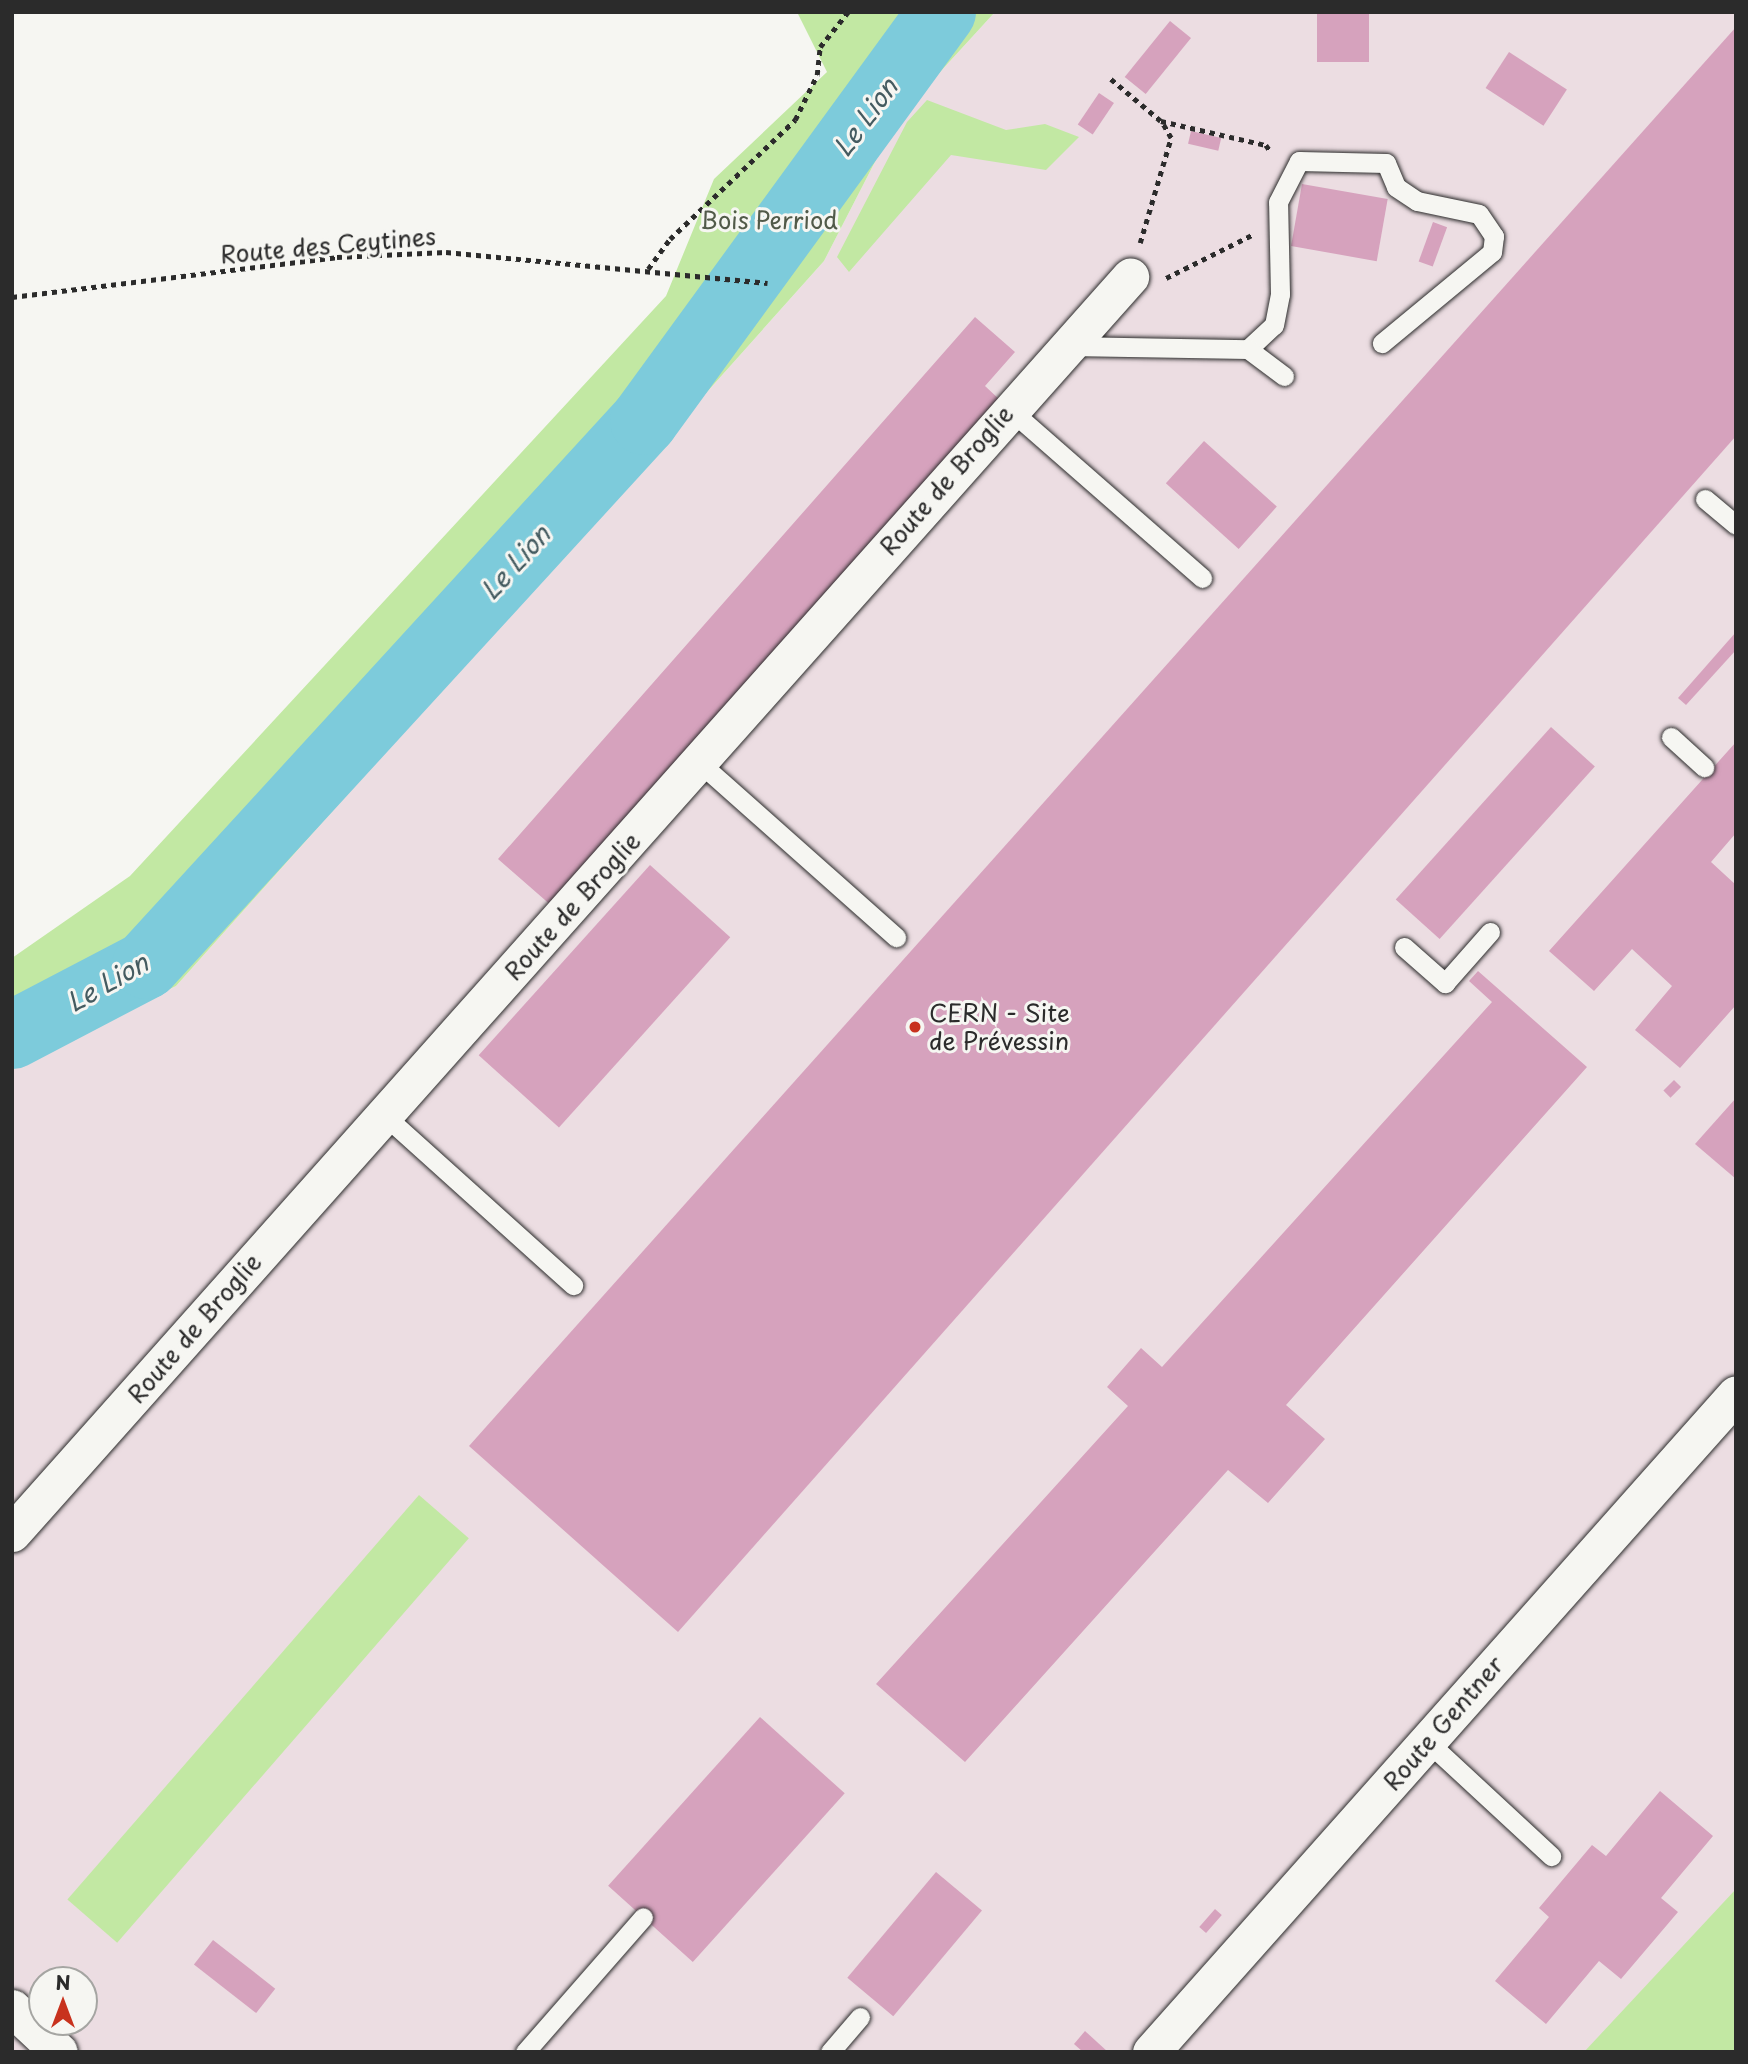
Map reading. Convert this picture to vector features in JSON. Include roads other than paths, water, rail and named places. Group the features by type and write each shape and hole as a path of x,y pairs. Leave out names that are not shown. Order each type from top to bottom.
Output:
{"street":[{"name":"Route de Broglie","path":"12,1533 383,1114 701,764 1008,408 1130,277"},
{"name":"Route Gentner","path":"1151,2052 1428,1742 1584,1558 1736,1394"},
{"path":"12,2008 59,2052"}],"lane":[{"path":"1248,349 1274,325 1280,294 1278,222 1287,176 1299,161 1387,163 1396,187 1417,201 1479,214 1494,236 1492,253 1382,343"},
{"path":"1066,346 1248,349 1284,376"},
{"path":"1008,408 1202,578"},
{"path":"1705,499 1736,525"},
{"path":"1671,737 1704,767"},
{"path":"701,764 896,937"},
{"path":"1404,947 1445,983 1490,932"},
{"path":"383,1114 573,1285"},
{"path":"1428,1742 1551,1856"},
{"path":"524,2052 643,1917"},
{"path":"830,2052 860,2017"}],"waterway":[{"name":"Le Lion","path":"12,1035 146,965 644,421 942,12"}],"place":[{"name":"CERN - Site de Prévessin","path":"915,1027"}],"park label":[{"name":"Bois Perriod","path":"769,220"}]}
